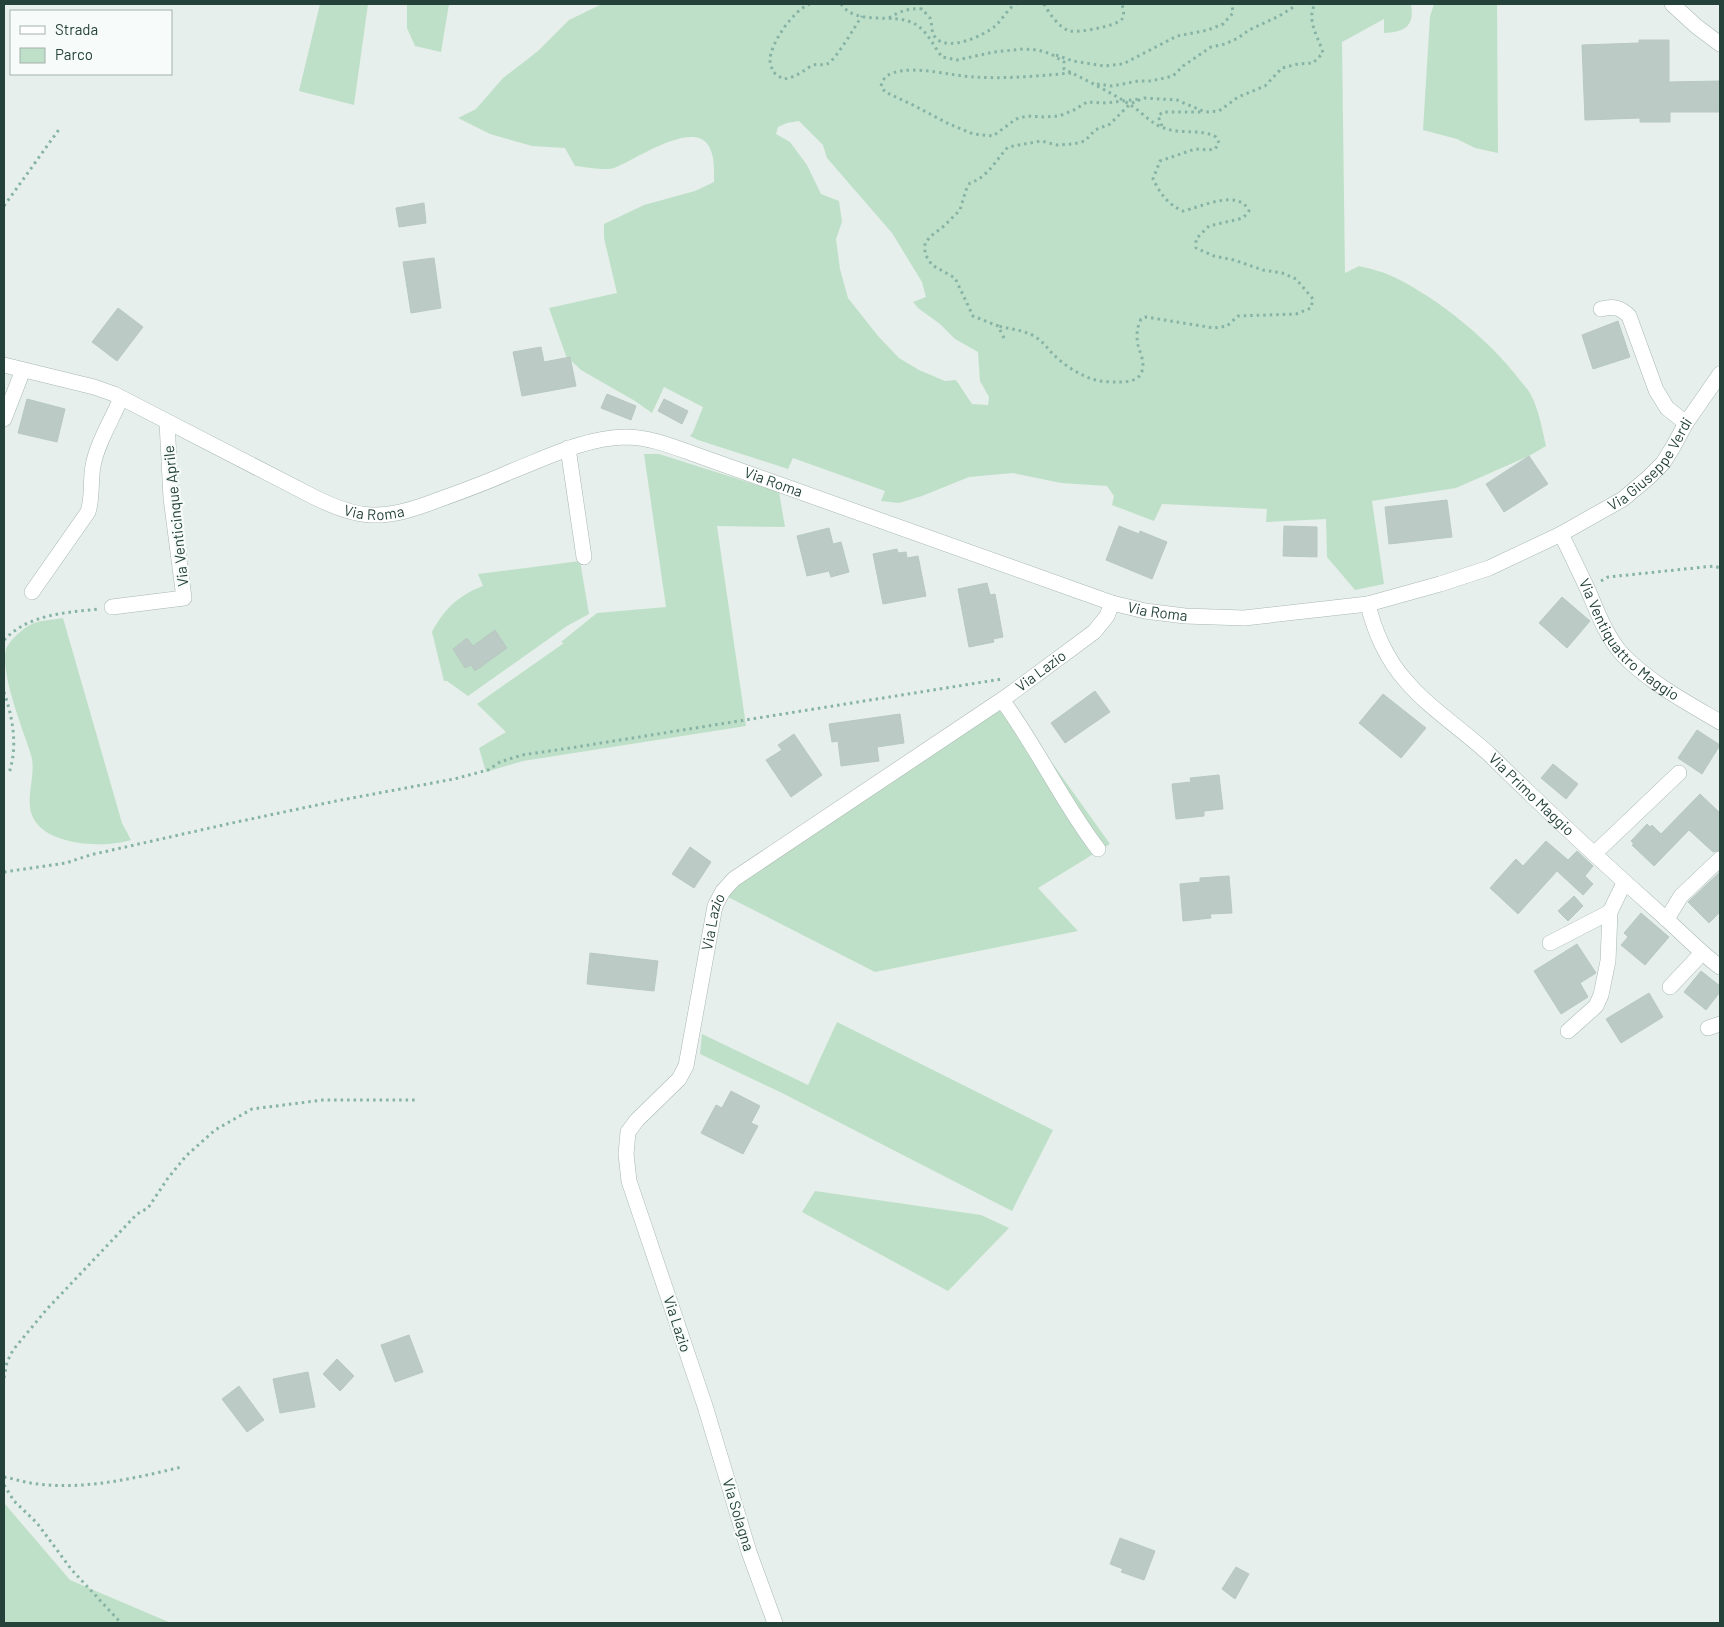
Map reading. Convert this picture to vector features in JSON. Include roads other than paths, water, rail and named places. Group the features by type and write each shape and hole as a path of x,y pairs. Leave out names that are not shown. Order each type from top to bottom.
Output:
{"street":[{"path":"1672,4 1696,26 1720,44"},
{"path":"1601,309 1611,307 1622,309 1629,316 1656,390 1667,408 1686,423"},
{"name":"Via Roma","path":"4,365 94,387 121,398 326,503 350,511 374,515 401,512 419,507 568,448 592,442 623,437 657,441 1112,603 1166,614 1244,618 1368,604 1490,568 1561,534"},
{"path":"4,419 23,370"},
{"name":"Via Giuseppe Verdi","path":"1561,534 1622,498 1648,478 1663,463 1686,423 1720,374"},
{"path":"32,592 88,512 91,502 93,466 100,445 121,398"},
{"name":"Via Venticinque Aprile","path":"112,607 184,598 171,498 167,422"},
{"path":"568,448 584,557"},
{"name":"Via Ventiquattro Maggio","path":"1561,534 1610,636 1621,653 1641,672 1720,722"},
{"name":"Via Lazio","path":"705,1406 630,1181 626,1154 628,1132 637,1120 679,1079 686,1066 715,906 723,892 734,879 1002,700 1094,632 1107,616 1112,603"},
{"name":"Via Primo Maggio","path":"1368,604 1375,628 1392,664 1407,682 1479,745 1624,883 1720,968"},
{"path":"1002,700 1026,732 1075,817 1098,849"},
{"path":"1594,854 1680,773"},
{"path":"1665,918 1670,914 1681,896 1720,859"},
{"path":"1568,1031 1596,1006 1601,995 1608,962 1610,912 1624,883"},
{"path":"1550,943 1610,912"},
{"path":"1670,987 1702,953"},
{"name":"Via Solagna","path":"705,1406 749,1552 775,1623"}]}
